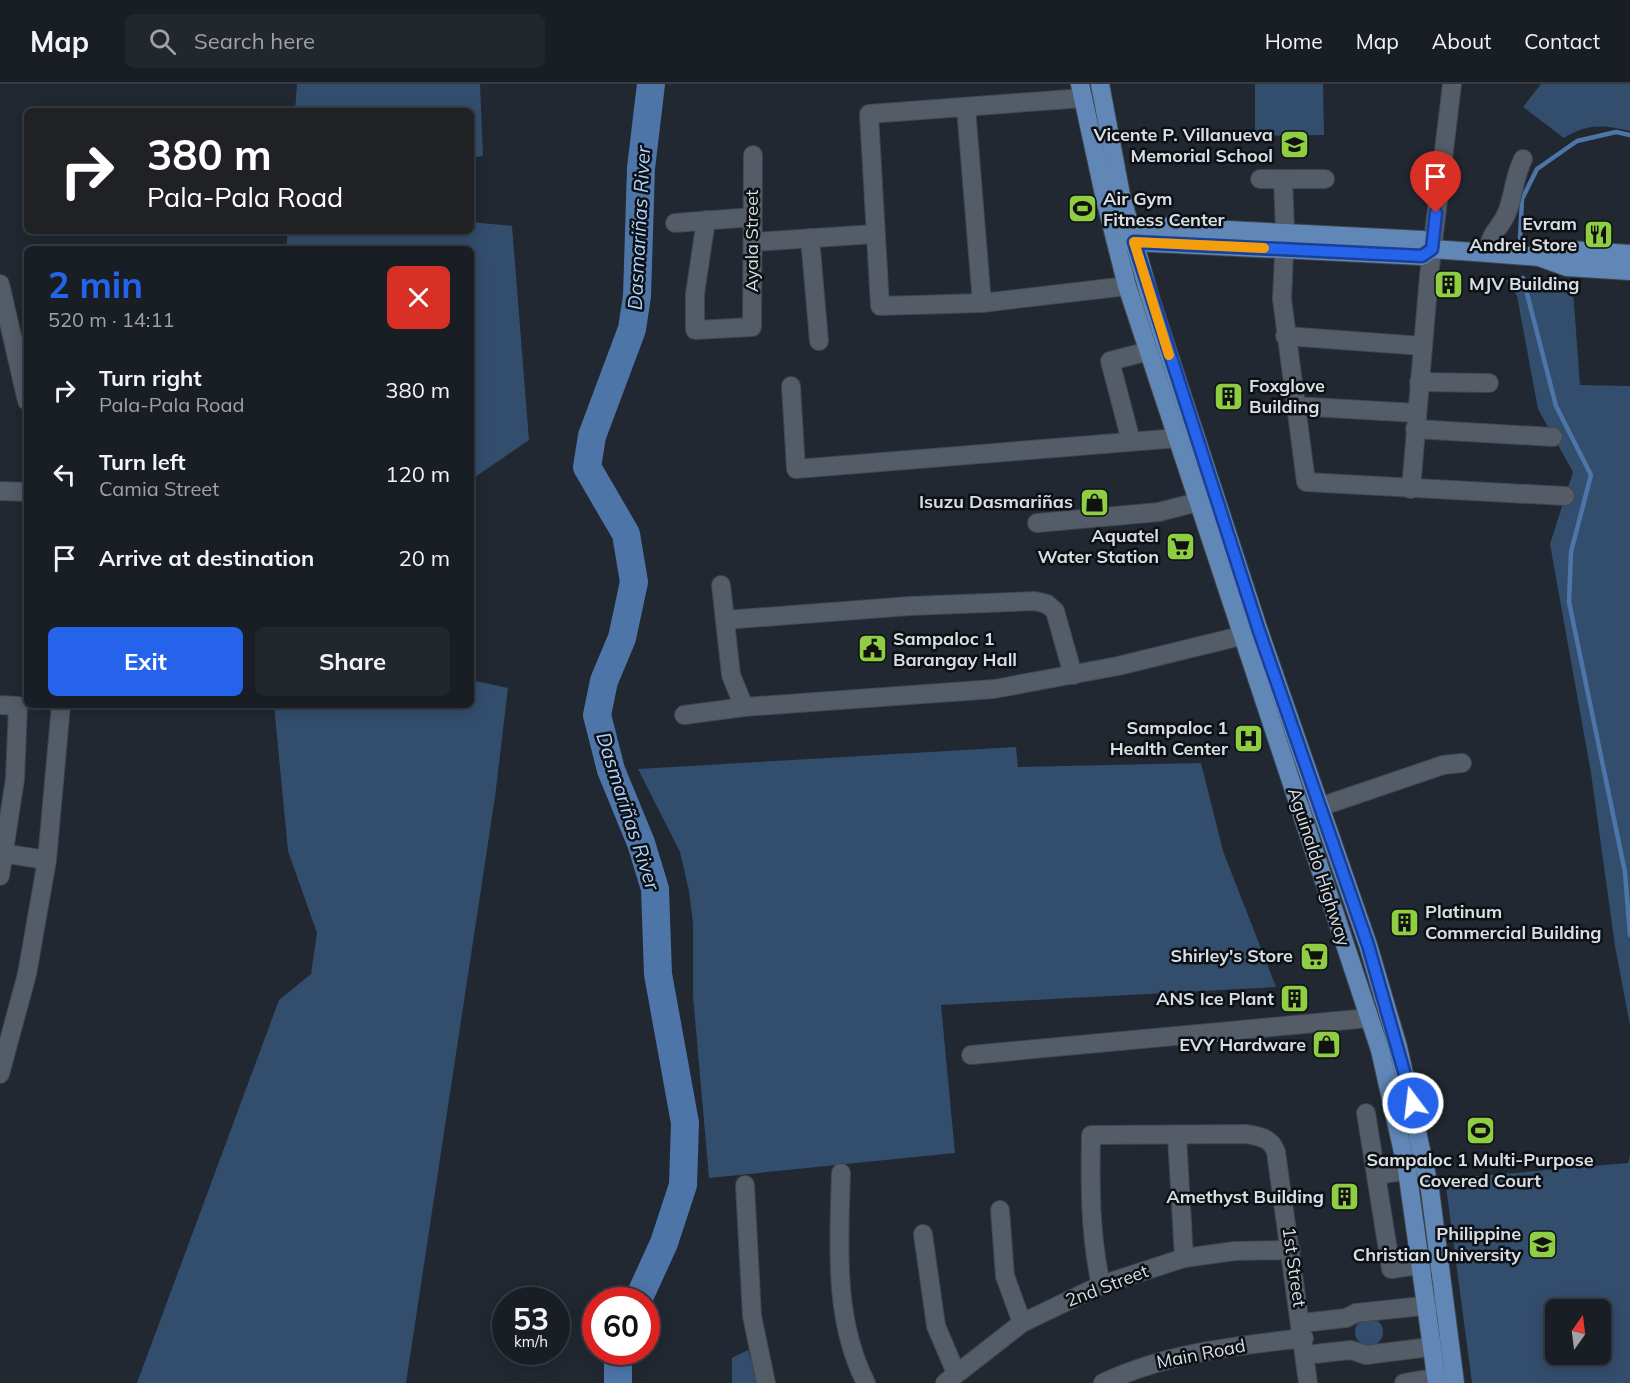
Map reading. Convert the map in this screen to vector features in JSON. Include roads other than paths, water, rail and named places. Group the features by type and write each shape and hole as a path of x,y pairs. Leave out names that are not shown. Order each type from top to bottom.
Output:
{"main road":[{"name":"Aguinaldo Highway","path":"1100,84 1121,195 1208,500 1251,633 1302,813 1380,1050 1407,1170 1433,1347 1446,1379"},
{"name":"Aguinaldo Highway","path":"1082,91 1127,286 1178,438 1208,500"},
{"path":"1114,235 1285,240 1423,240 1432,249 1539,257 1567,267 1630,271"},
{"path":"1539,257 1570,250 1630,254"},
{"name":"Aguinaldo Highway","path":"1251,633 1320,806 1368,945 1398,1047 1426,1168 1440,1262 1451,1345 1446,1379"},
{"path":"1380,1050 1398,1047"}],"street":[{"path":"1411,489 1432,249 1452,84"},
{"path":"1082,91 966,108 868,114 880,306 982,303 1127,286"},
{"path":"966,108 982,303"},
{"name":"Ayala Street","path":"706,220 695,294 695,330 752,327 753,155"},
{"path":"1493,253 1490,235 1508,211 1514,178 1523,159"},
{"path":"1260,179 1325,179"},
{"path":"1283,179 1285,240 1282,298 1294,406 1306,482 1565,496"},
{"path":"675,223 752,217"},
{"path":"753,242 876,234"},
{"path":"810,238 819,341"},
{"path":"0,284 24,388"},
{"path":"1285,336 1423,346"},
{"path":"1131,441 1110,361 1149,351"},
{"path":"1419,382 1489,383"},
{"path":"791,386 796,469 1178,438"},
{"path":"1294,406 1553,437"},
{"path":"0,491 24,492"},
{"path":"1037,523 1159,512 1208,500"},
{"path":"721,585 731,675 744,707"},
{"path":"725,620 933,605 1035,601 1047,603 1055,611 1073,675"},
{"path":"684,715 744,707 994,689 1073,675 1251,633"},
{"path":"0,705 18,706 8,778 0,876"},
{"path":"0,1074 27,974 47,860 61,708"},
{"path":"1302,813 1443,765 1462,763"},
{"path":"2,854 47,860"},
{"path":"971,1055 1369,1018"},
{"path":"1366,1113 1391,1269 1440,1262"},
{"name":"1st Street","path":"1177,1136 1247,1134 1273,1143 1292,1250 1308,1383"},
{"path":"1101,1285 1092,1236 1091,1136 1177,1136 1184,1258"},
{"path":"1376,1175 1426,1168"},
{"path":"841,1173 838,1254 841,1287 852,1345 866,1383"},
{"path":"745,1185 752,1316 766,1383"},
{"path":"1000,1210 1005,1276 1022,1323"},
{"path":"923,1234 936,1326 950,1378"},
{"name":"2nd Street","path":"950,1378 1022,1323 1101,1285 1184,1258 1235,1251 1292,1250"},
{"name":"Main Road","path":"1102,1383 1136,1368 1190,1353 1304,1339 1356,1313 1446,1304"},
{"path":"1346,1318 1351,1350"},
{"name":"Main Road","path":"1304,1339 1366,1355 1451,1345"},
{"path":"1404,1383 1446,1379"}],"waterway":[{"name":"Dasmariñas River","path":"644,1287 664,1243 683,1185 685,1123 658,974 655,889 641,843 611,770 597,715 604,681 622,638 634,582 626,534 587,467 592,436 632,329 637,296 641,168 651,84"},
{"path":"1520,238 1522,199 1537,169 1577,141 1616,132 1630,135"},
{"path":"1523,278 1556,406 1591,475 1571,552 1569,602 1625,872 1630,935"},
{"name":"Dasmariñas River","path":"618,1365 618,1383"}],"place":[{"name":"Vicente P. Villanueva Memorial School","path":"1294,145"},
{"name":"Air Gym Fitness Center","path":"1082,209"},
{"name":"Evram Andrei Store","path":"1598,234"},
{"name":"MJV Building","path":"1448,284"},
{"name":"Foxglove Building","path":"1228,396"},
{"name":"Isuzu Dasmariñas","path":"1094,502"},
{"name":"Aquatel Water Station","path":"1180,546"},
{"name":"Sampaloc 1 Barangay Hall","path":"872,649"},
{"name":"Sampaloc 1 Health Center","path":"1249,738"},
{"name":"Platinum Commercial Building","path":"1404,922"},
{"name":"Shirley's Store","path":"1314,956"},
{"name":"ANS Ice Plant","path":"1295,999"},
{"name":"EVY Hardware","path":"1327,1045"},
{"name":"Sampaloc 1 Multi-Purpose Covered Court","path":"1480,1131"},
{"name":"Amethyst Building","path":"1345,1197"},
{"name":"Philippine Christian University","path":"1542,1244"}]}
